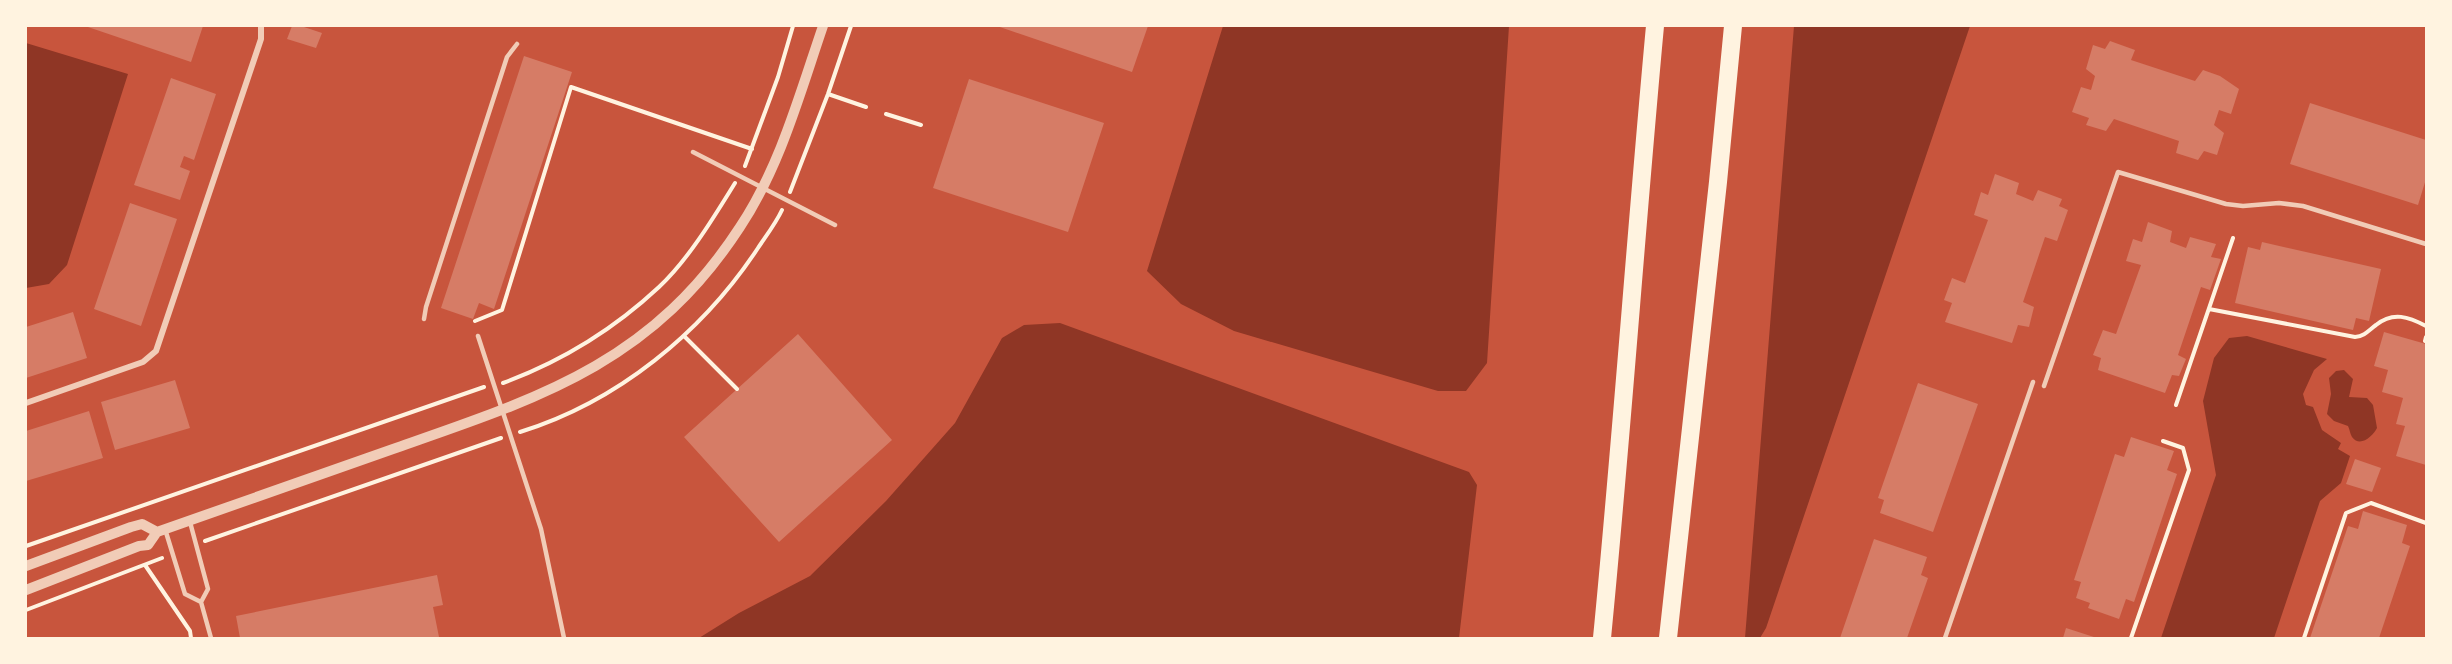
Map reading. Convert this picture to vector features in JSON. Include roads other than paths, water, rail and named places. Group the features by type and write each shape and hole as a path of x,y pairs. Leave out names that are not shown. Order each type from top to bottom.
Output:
{"highway":[{"path":"1602,639 1625,394 1635,247 1655,26"},
{"path":"1668,639 1717,194 1733,26"}],"street":[{"path":"26,403 143,362 156,351 261,39 261,26"},
{"path":"26,590 139,546 148,545 161,530 502,411 560,387 594,369 652,328 686,295 715,262 741,226 763,186 785,134 823,26"},
{"path":"26,566 130,527 142,524 161,530"}],"lane":[{"path":"424,320 429,296 507,57 517,44"},
{"path":"693,152 835,225"},
{"path":"2044,386 2118,172 2226,204 2243,206 2279,203 2303,206 2427,244"},
{"path":"478,336 541,529 564,639"},
{"path":"1945,639 2033,382"},
{"path":"189,521 208,590 201,602 211,639"},
{"path":"161,530 185,594 201,602"}]}
